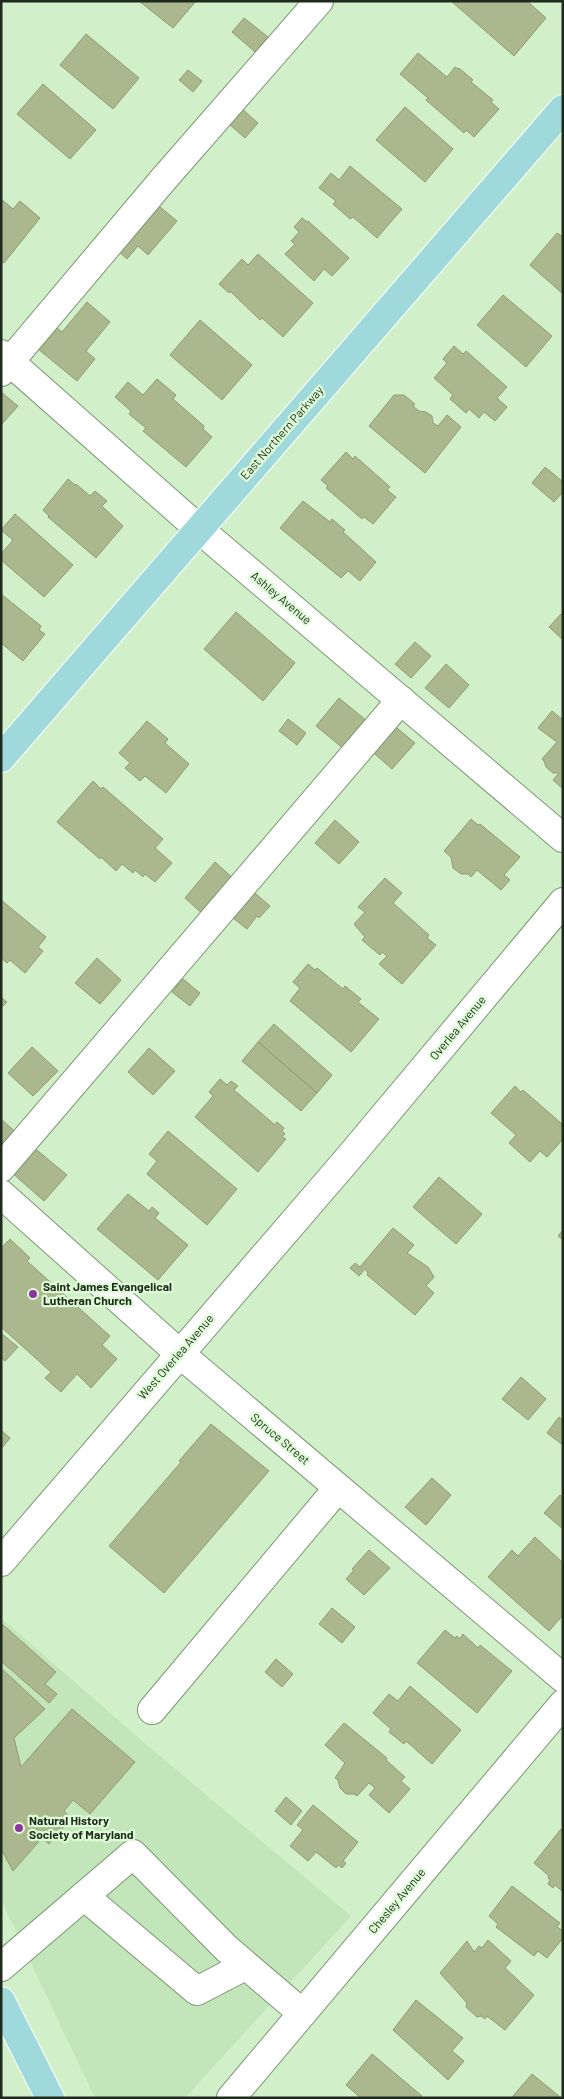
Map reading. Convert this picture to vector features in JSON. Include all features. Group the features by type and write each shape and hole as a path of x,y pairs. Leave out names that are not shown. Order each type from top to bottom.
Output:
{"main road":[{"name":"East Northern Parkway","path":"1,758 563,109"},
{"path":"1,2001 50,2098"}],"street":[{"path":"4,363 318,1"},
{"name":"Ashley Avenue","path":"4,363 563,838"},
{"path":"1,1168 401,700"},
{"name":"Overlea Avenue","path":"352,1154 563,902"},
{"name":"West Overlea Avenue","path":"1,1562 352,1154"},
{"name":"Spruce Street","path":"1,1194 179,1353 563,1678"},
{"path":"152,1710 338,1488"},
{"name":"Chesley Avenue","path":"231,2098 563,1704"},
{"path":"1,1967 133,1854 245,1966 302,2013"},
{"path":"84,1896 196,1991 245,1966"}],"shaded area":[{"path":"1,1618 148,1746 351,1916 185,2098 95,2098 1,1900"}],"building":[{"path":"139,1 196,1 173,28"},
{"path":"451,1 527,1 546,18 514,56"},
{"path":"244,18 268,37 255,52 232,32"},
{"path":"86,34 139,78 113,109 60,65"},
{"path":"418,53 447,77 455,67 459,68 473,80 471,82 493,100 491,102 499,109 474,137 466,130 464,133 400,74"},
{"path":"188,70 202,81 193,92 179,80"},
{"path":"43,84 96,130 70,159 17,114"},
{"path":"405,107 453,149 425,182 376,140"},
{"path":"241,108 258,123 245,138 228,123"},
{"path":"350,166 402,209 377,238 353,217 350,219 333,204 336,201 319,188 331,173 339,180"},
{"path":"1,199 13,209 20,201 40,218 4,263 1,261"},
{"path":"154,202 177,221 148,255 138,246 127,259 117,250"},
{"path":"302,218 308,221 349,258 332,276 324,269 314,281 285,254 295,244 291,241 299,232 294,227"},
{"path":"557,233 563,237 563,294 530,265"},
{"path":"258,254 313,303 283,337 262,318 260,320 230,291 229,293 219,284 242,259 248,265"},
{"path":"503,295 552,336 526,367 477,325"},
{"path":"87,302 110,322 86,351 95,359 77,381 32,344 50,322 62,332"},
{"path":"200,320 252,365 222,400 170,355"},
{"path":"454,346 463,354 466,351 507,387 497,398 507,407 495,421 484,412 479,418 469,409 466,413 450,399 453,395 434,378 447,363 443,359"},
{"path":"157,379 176,395 173,399 204,426 203,429 212,437 186,467 143,431 146,428 129,414 131,411 115,397 128,382 143,395"},
{"path":"1,392 18,406 1,425"},
{"path":"394,395 404,395 415,404 413,406 419,411 426,412 432,416 433,423 438,426 447,415 461,427 425,473 369,426"},
{"path":"346,452 353,459 355,456 390,487 387,490 396,497 373,524 364,517 362,519 326,488 328,486 321,480"},
{"path":"545,467 563,482 563,492 554,502 532,483"},
{"path":"68,479 90,496 95,491 107,501 102,506 123,526 96,558 48,517 43,510"},
{"path":"303,501 330,522 332,519 345,530 343,532 376,562 360,581 348,571 341,578 280,528"},
{"path":"15,514 73,565 44,597 1,560 1,554 13,540 1,530"},
{"path":"1,594 41,626 39,630 45,634 23,661 1,643"},
{"path":"236,612 295,663 263,701 204,649"},
{"path":"561,614 563,615 562,639 549,627"},
{"path":"415,642 431,656 411,678 395,664"},
{"path":"446,664 469,685 449,708 425,688"},
{"path":"339,698 367,721 344,749 316,726"},
{"path":"552,711 563,720 563,789 553,780 559,773 553,773 546,767 542,759 557,742 538,728"},
{"path":"288,719 306,733 297,745 279,731"},
{"path":"147,721 168,739 165,743 189,764 166,793 145,776 140,781 125,768 130,763 119,753"},
{"path":"391,723 415,743 392,769 369,749"},
{"path":"93,781 101,789 103,787 163,839 155,848 172,863 155,882 145,874 143,877 135,870 133,873 122,864 116,871 57,822"},
{"path":"471,819 478,825 480,824 520,857 504,875 510,880 501,890 477,870 471,877 468,874 461,874 453,868 451,857 444,851"},
{"path":"335,820 359,842 339,864 315,843"},
{"path":"215,862 235,880 204,915 185,898"},
{"path":"385,878 402,893 393,903 429,935 427,938 436,945 402,984 379,964 387,956 382,952 380,955 362,940 365,937 354,924 365,912 358,907"},
{"path":"249,888 270,906 259,918 257,916 247,929 228,914"},
{"path":"1,900 46,937 38,947 43,951 25,973 10,960 7,963 1,958"},
{"path":"97,958 121,980 100,1004 75,983"},
{"path":"308,964 315,970 317,968 343,989 345,986 361,999 358,1002 379,1019 351,1052 290,1001 300,988 293,982"},
{"path":"183,979 200,993 190,1006 172,992"},
{"path":"1,997 7,1002 1,1008"},
{"path":"274,1024 332,1075 317,1093 258,1042"},
{"path":"258,1042 317,1093 301,1111 242,1061"},
{"path":"32,1047 58,1071 33,1096 8,1073"},
{"path":"149,1048 175,1071 153,1095 128,1072"},
{"path":"220,1079 227,1085 231,1081 238,1086 234,1090 275,1125 277,1122 284,1128 282,1131 285,1134 282,1137 286,1139 258,1172 195,1117 213,1096 209,1092"},
{"path":"515,1086 521,1092 523,1090 562,1124 563,1139 547,1157 540,1151 530,1162 509,1143 516,1135 491,1113"},
{"path":"1,1119 20,1136 1,1158"},
{"path":"168,1131 237,1189 207,1225 147,1174 157,1161 149,1154"},
{"path":"32,1146 67,1175 44,1201 10,1171"},
{"path":"439,1177 482,1214 456,1244 413,1207"},
{"path":"128,1194 149,1211 152,1207 159,1213 155,1218 188,1245 158,1280 97,1229"},
{"path":"393,1228 414,1245 407,1253 428,1267 434,1277 426,1286 434,1293 415,1315 367,1275 368,1273 365,1269 359,1276 350,1268 355,1263 360,1267"},
{"path":"563,1230 563,1240 558,1236"},
{"name":"Saint James Evangelical Lutheran Church","path":"10,1239 30,1258 27,1261 110,1336 102,1345 117,1359 91,1388 77,1374 61,1392 45,1378 51,1372 1,1327 1,1248"},
{"path":"1,1333 18,1347 5,1361 1,1358"},
{"path":"521,1377 546,1399 528,1420 502,1399"},
{"path":"559,1417 563,1420 563,1445 547,1433"},
{"path":"211,1424 269,1471 164,1593 109,1546"},
{"path":"1,1430 10,1438 1,1449"},
{"path":"432,1478 451,1495 426,1525 405,1507"},
{"path":"560,1495 563,1498 563,1529 544,1513"},
{"path":"535,1537 563,1563 563,1615 549,1631 488,1577 512,1550 518,1556"},
{"path":"369,1550 390,1568 364,1595 346,1579 354,1570 352,1569"},
{"path":"332,1608 355,1627 342,1643 319,1624"},
{"path":"2,1624 56,1672 45,1684 57,1694 49,1703 1,1661"},
{"path":"445,1630 455,1638 457,1636 460,1639 463,1634 478,1648 480,1645 512,1671 477,1713 417,1663"},
{"path":"276,1659 293,1674 282,1687 265,1672"},
{"path":"1,1668 45,1709 14,1738 21,1767 72,1709 135,1762 90,1814 73,1800 64,1811 71,1818 68,1822 49,1844 42,1838 13,1871 1,1849"},
{"path":"410,1686 461,1730 432,1764 406,1741 404,1744 389,1732 391,1729 373,1713 389,1694 398,1701"},
{"path":"344,1723 387,1758 386,1760 405,1777 401,1781 410,1789 389,1813 369,1795 375,1788 369,1783 357,1796 346,1794 340,1788 338,1780 335,1778 345,1763 325,1745"},
{"path":"286,1797 302,1811 291,1825 275,1811"},
{"path":"313,1805 358,1842 343,1861 346,1863 342,1868 338,1865 336,1868 316,1852 308,1861 290,1846 303,1830 297,1825"},
{"path":"561,1829 563,1831 563,1892 555,1885 553,1888 548,1884 549,1876 534,1863"},
{"path":"512,1886 560,1923 557,1927 563,1931 563,1938 547,1958 538,1951 534,1956 496,1927 498,1924 489,1916"},
{"path":"488,1940 511,1961 505,1968 534,1995 505,2030 487,2016 485,2019 481,2016 477,2017 466,2007 467,2003 440,1973 467,1941 474,1952 479,1946 482,1948"},
{"path":"416,2000 463,2038 452,2051 464,2061 448,2080 393,2030"},
{"path":"372,2054 422,2096 420,2098 361,2098 346,2085"},
{"path":"532,2074 559,2096 558,2098 512,2097"}],"place":[{"name":"Saint James Evangelical Lutheran Church","path":"33,1294"},
{"name":"Natural History Society of Maryland","path":"19,1828"}]}
